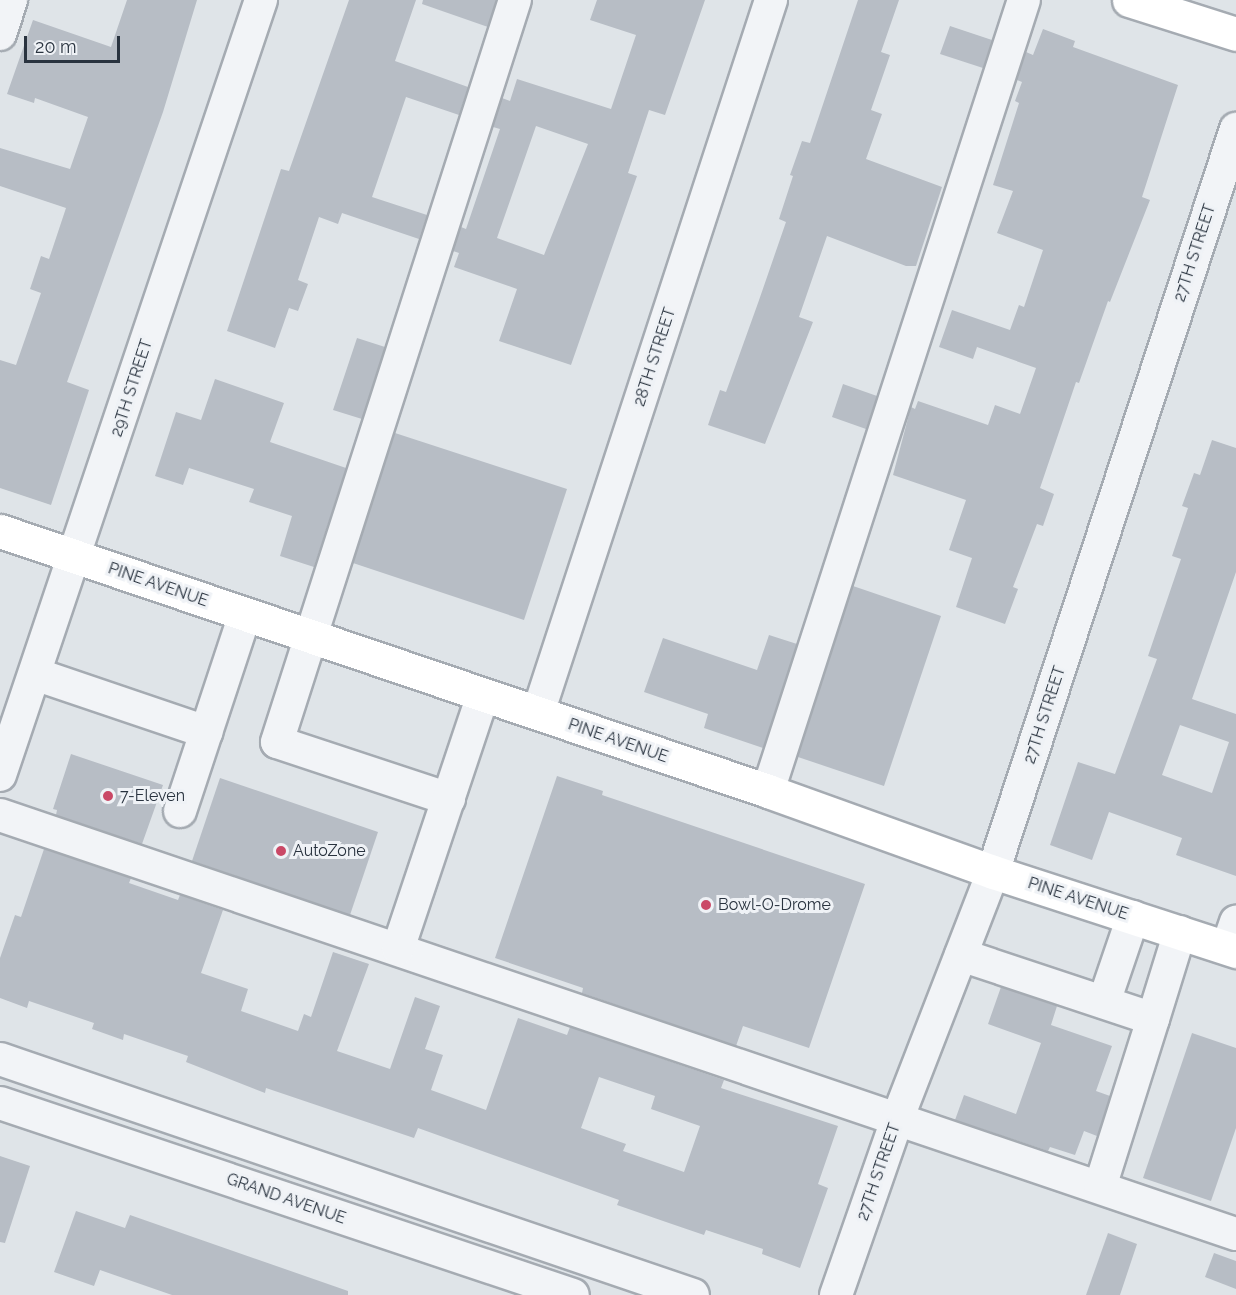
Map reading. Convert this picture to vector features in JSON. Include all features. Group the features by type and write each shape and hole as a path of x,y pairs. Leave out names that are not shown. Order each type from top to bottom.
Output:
{"main road":[{"path":"1129,0 1236,34"},
{"name":"PINE AVENUE","path":"0,531 538,713 993,872 1180,932 1233,940"}],"street":[{"path":"0,34 11,0"},
{"name":"29TH STREET","path":"0,775 76,557 261,0"},
{"path":"449,799 278,742 515,0"},
{"name":"28TH STREET","path":"538,713 771,0"},
{"path":"768,792 1024,0"},
{"name":"27TH STREET","path":"836,1295 898,1117 993,872 1236,129"},
{"path":"180,812 245,614"},
{"path":"35,674 206,732"},
{"path":"398,949 483,695"},
{"path":"0,815 898,1117 1236,1234"},
{"path":"1104,1002 1133,917"},
{"path":"1100,1187 1180,932"},
{"path":"961,955 1153,1019"},
{"path":"0,1059 693,1295"},
{"name":"GRAND AVENUE","path":"0,1103 573,1295"},
{"path":"363,1225 375,1187"}],"building":[{"path":"127,0 197,0 163,112 67,382 89,390 51,505 0,488 0,360 16,365 41,293 30,289 41,256 49,259 66,208 0,186 0,148 70,169 88,117 35,98 34,103 7,94 33,20 111,47"},
{"path":"349,0 416,0 395,61 468,87 459,115 406,97 372,197 427,215 419,239 342,213 338,224 319,217 298,280 308,284 298,311 289,308 275,348 227,331 281,169 289,171"},
{"path":"423,0 496,0 488,27 422,4"},
{"path":"597,0 705,0 665,115 649,110 628,173 637,176 571,365 499,341 517,289 454,267 459,253 453,251 461,227 466,229 500,129 493,127 502,98 510,101 517,79 611,109 636,35 590,20","holes":["536,126 588,144 544,255 497,238"]},
{"path":"858,0 899,0 881,52 890,55 871,110 882,114 866,159 942,187 916,266 906,266 827,236 799,317 813,322 765,444 708,425 720,390 726,392 758,303 786,222 779,219 793,176 790,175 802,141 810,143"},
{"path":"950,26 992,40 983,68 940,54"},
{"path":"1043,29 1075,41 1073,47 1178,85 1142,197 1150,200 1110,302 1108,301 1079,383 1076,382 1040,488 1054,494 1043,526 1037,524 1013,587 1018,589 1005,624 956,607 972,558 949,550 966,500 893,475 911,407 915,409 918,401 988,425 995,405 1020,414 1036,368 977,347 973,359 939,347 952,310 1010,330 1019,305 1024,307 1043,250 997,233 1013,191 993,185 1019,103 1015,101 1022,82 1017,80 1026,52 1033,55"},
{"path":"357,338 385,347 362,419 333,410"},
{"path":"215,379 284,403 270,442 346,468 314,567 280,556 292,516 249,502 254,489 189,468 183,485 155,476 176,412 201,420"},
{"path":"843,384 877,396 866,429 832,417"},
{"path":"395,433 567,489 524,620 353,563"},
{"path":"1212,440 1236,448 1236,572 1192,699 1236,714 1236,876 1176,855 1182,838 1109,812 1092,860 1050,845 1078,762 1115,774 1157,659 1148,656 1181,559 1172,556 1188,508 1182,506 1194,473 1200,475","holes":["1180,725 1229,742 1212,793 1162,775"]},
{"path":"853,586 941,616 884,786 798,757"},
{"path":"769,635 797,644 763,748 704,728 708,714 644,692 663,638 757,670"},
{"path":"71,754 163,785 142,844 56,815 57,810 53,809"},
{"path":"557,776 603,791 602,795 865,884 809,1048 743,1026 736,1046 582,993 583,988 495,958"},
{"path":"220,778 378,832 350,915 192,861"},
{"path":"44,849 131,878 129,883 178,900 180,895 223,910 201,973 248,989 241,1011 298,1031 304,1014 311,1017 333,952 369,964 337,1051 390,1069 415,997 440,1006 425,1049 443,1055 431,1090 486,1110 518,1018 567,1035 570,1027 724,1080 721,1088 838,1126 818,1184 828,1188 800,1268 762,1254 763,1249 706,1230 704,1235 617,1205 619,1200 418,1128 414,1138 266,1088 265,1093 186,1062 188,1056 124,1034 123,1040 92,1029 94,1023 29,1001 27,1008 0,998 0,958 15,915 21,917","holes":["599,1077 655,1096 651,1109 700,1126 684,1172 623,1151 626,1144 581,1128"]},
{"path":"1001,987 1057,1006 1051,1025 1112,1046 1096,1091 1110,1096 1099,1131 1097,1136 1084,1131 1075,1155 1050,1147 1048,1151 955,1120 964,1095 1016,1114 1041,1043 988,1024"},
{"path":"1192,1033 1236,1048 1236,1128 1211,1201 1143,1178"},
{"path":"0,1156 30,1166 5,1243 0,1242"},
{"path":"76,1211 125,1228 130,1215 348,1291 348,1295 172,1295 100,1270 94,1286 54,1272"},
{"path":"1108,1233 1137,1244 1120,1295 1086,1295"},
{"path":"1214,1253 1236,1261 1236,1289 1205,1277"}],"place":[{"name":"7-Eleven","path":"108,796"},
{"name":"AutoZone","path":"281,851"},
{"name":"Bowl-O-Drome","path":"706,905"}]}
